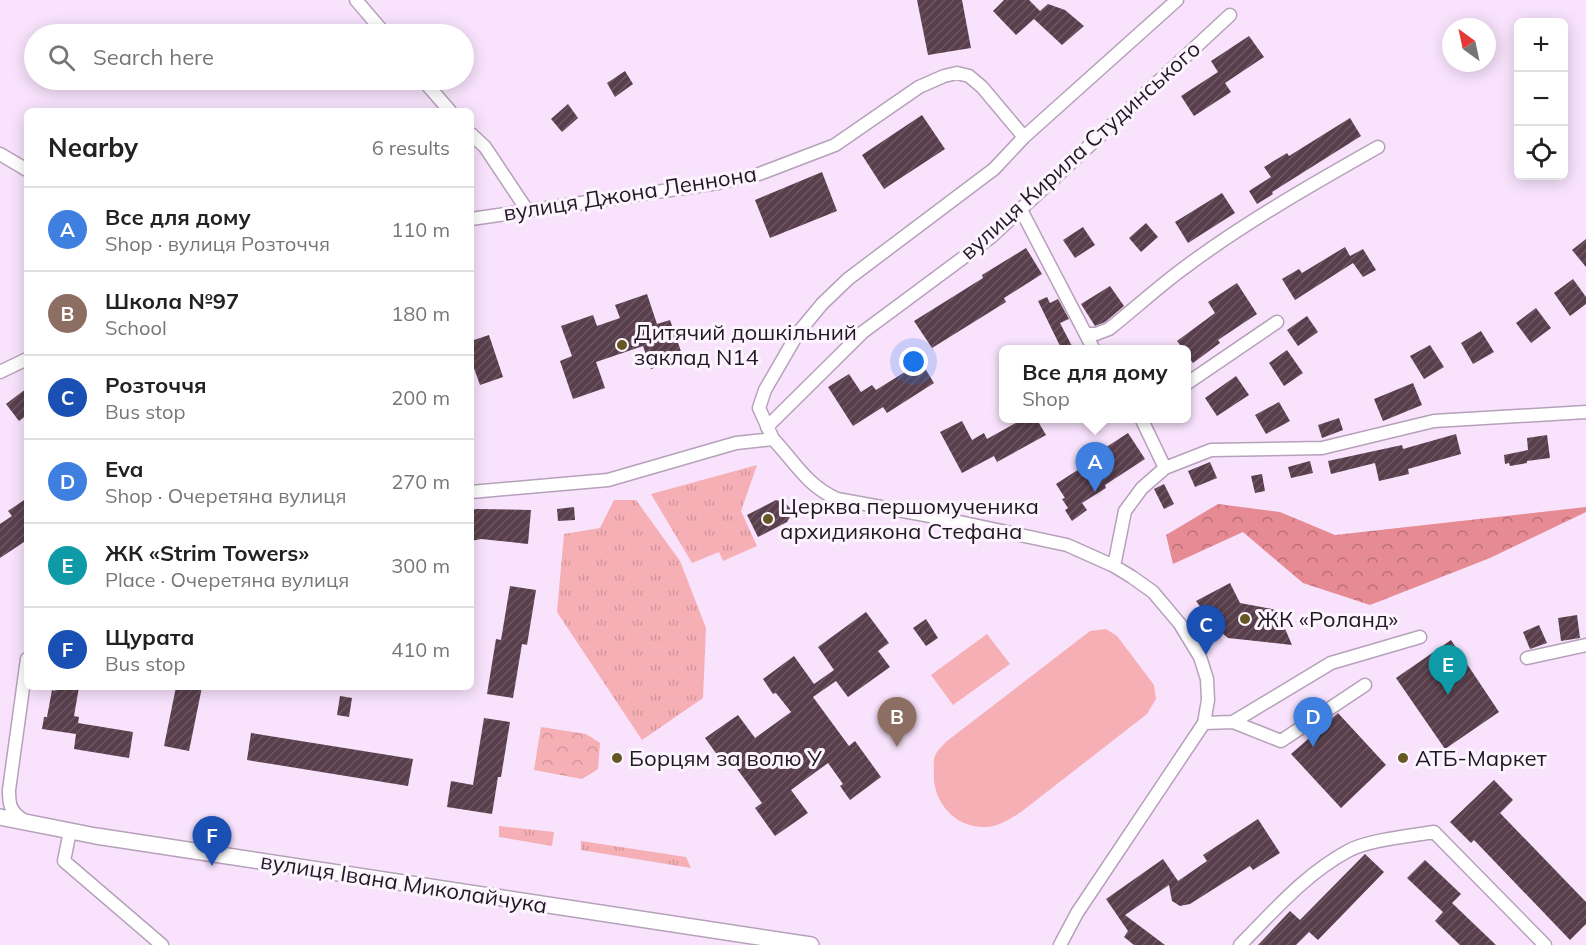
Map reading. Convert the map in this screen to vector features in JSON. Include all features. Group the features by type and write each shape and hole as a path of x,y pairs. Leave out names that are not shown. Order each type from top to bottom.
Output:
{"street":[{"path":"356,0 376,24"},
{"path":"1060,945 1077,913 1204,723 1208,700 1207,679 1200,657 1180,624 1153,592 1114,566 1067,544 837,499 823,493 811,483 773,439 759,408 798,333 809,318 849,279 994,169 1024,137 1177,0"},
{"name":"вулиця Кирила Студинського","path":"767,426 863,332 991,237 1230,15"},
{"name":"вулиця Джона Леннона","path":"474,219 718,183 759,174 835,145 919,87 957,73 969,76 982,87 1024,137"},
{"path":"432,90 447,108"},
{"path":"474,137 485,147 527,210"},
{"path":"1086,334 1096,334 1109,329 1181,270 1220,243 1278,205 1378,147"},
{"path":"0,154 24,168"},
{"path":"1020,208 1092,345"},
{"path":"1191,381 1277,322"},
{"path":"0,372 24,360"},
{"path":"1114,566 1125,511 1142,488 1165,468 1211,450 1322,448 1434,421 1586,412"},
{"path":"1143,423 1165,468"},
{"path":"474,492 608,480 736,443 773,439"},
{"path":"1233,722 1331,663 1420,638"},
{"path":"1527,658 1586,645"},
{"path":"22,820 13,813 9,797 24,682"},
{"path":"1204,723 1233,722 1281,741 1365,685"},
{"name":"вулиця Івана Миколайчука","path":"0,817 70,831 811,945"},
{"path":"70,831 64,861 162,945"},
{"path":"1240,945 1310,875 1350,850 1391,839 1434,832 1545,945"}],"green space":[{"path":"757,465 741,511 757,546 723,561 719,552 692,563 651,494"},
{"path":"614,500 636,500 680,561 706,628 703,698 642,740 557,612 564,534 600,528"},
{"path":"1218,504 1280,512 1335,535 1586,507 1586,512 1490,558 1370,605 1303,583 1243,532 1173,564 1166,535"},
{"path":"1106,629 1117,636 1154,685 1156,699 1147,714 1009,820 987,827 964,823 955,818 941,802 936,792 934,757 939,750 947,741 1090,631"},
{"path":"987,634 1010,664 953,705 931,675"},
{"path":"541,727 586,734 600,743 598,769 582,779 534,770"},
{"path":"499,826 554,832 552,846 499,837"},
{"path":"581,841 686,857 691,868 581,850"}],"building":[{"path":"917,0 962,0 971,48 928,55"},
{"path":"1004,0 1029,0 1040,11 1048,4 1065,10 1084,26 1062,45 1034,19 1016,35 993,11"},
{"path":"1249,36 1264,57 1225,83 1231,92 1194,116 1181,96 1218,72 1211,61"},
{"path":"625,71 633,84 615,97 607,83"},
{"path":"568,104 578,118 562,132 551,119"},
{"path":"922,115 945,149 884,189 862,155"},
{"path":"1350,118 1361,136 1272,192 1273,194 1257,204 1249,191 1271,177 1264,167 1287,153 1289,156"},
{"path":"822,172 837,211 770,238 755,200"},
{"path":"1222,193 1235,213 1188,243 1175,222"},
{"path":"1146,223 1158,237 1141,252 1129,238"},
{"path":"1083,227 1095,245 1075,258 1063,240"},
{"path":"1586,239 1586,267 1572,250"},
{"path":"1345,247 1350,256 1363,249 1376,270 1363,277 1353,263 1295,300 1282,279 1299,269 1302,273"},
{"path":"1026,248 1042,274 1004,298 1006,302 932,348 914,321"},
{"path":"1573,279 1586,297 1586,304 1570,316 1554,293"},
{"path":"1237,283 1257,314 1218,340 1220,343 1193,363 1191,345 1180,345 1177,341 1215,313 1208,302"},
{"path":"1110,286 1124,306 1105,322 1095,326 1081,304"},
{"path":"647,294 657,324 670,320 683,357 651,369 643,346 596,362 605,388 573,399 560,361 572,356 561,326 593,315 597,326 620,318 615,305"},
{"path":"1047,297 1050,303 1058,299 1069,319 1060,323 1071,345 1060,345 1038,301"},
{"path":"1536,308 1551,328 1531,343 1516,323"},
{"path":"1307,316 1318,332 1298,346 1287,330"},
{"path":"1481,331 1494,352 1473,364 1461,343"},
{"path":"489,335 503,377 480,385 474,368 474,340"},
{"path":"1430,345 1444,367 1424,379 1410,356"},
{"path":"1287,350 1303,373 1284,386 1269,363"},
{"path":"921,362 934,383 887,413 883,407 853,426 828,387 849,374 861,392 872,385 876,390"},
{"path":"1236,376 1249,395 1217,416 1205,398"},
{"path":"1413,383 1422,405 1383,421 1374,399"},
{"path":"24,390 24,417 19,421 6,404"},
{"path":"1279,402 1290,421 1266,434 1255,415"},
{"path":"1339,418 1343,430 1322,438 1318,425"},
{"path":"962,421 972,440 984,433 987,439 1016,423 1039,423 1046,435 997,462 994,456 962,473 940,432"},
{"path":"1128,433 1145,459 1082,503 1087,510 1072,521 1065,510 1068,508 1062,499 1065,498 1056,484 1090,462 1088,459"},
{"path":"1456,434 1461,454 1408,469 1409,474 1379,481 1375,463 1331,474 1328,461 1402,445 1403,449"},
{"path":"1547,435 1550,458 1510,466 1509,463 1505,464 1504,455 1528,450 1527,438"},
{"path":"1310,461 1313,473 1291,478 1288,467"},
{"path":"1210,462 1217,478 1195,487 1188,471"},
{"path":"1262,474 1265,491 1255,493 1251,476"},
{"path":"1164,484 1174,504 1164,509 1154,489"},
{"path":"24,500 24,542 0,558 0,524 12,516 8,511"},
{"name":"Церква першомученика архидиякона Стефана","path":"776,500 784,502 790,508 791,515 787,522 758,537 747,515"},
{"path":"574,507 575,520 558,521 557,509"},
{"path":"474,510 531,510 528,544 481,539 474,540"},
{"name":"ЖК «Роланд»","path":"1230,583 1240,603 1277,610 1292,645 1228,638 1216,628 1196,601"},
{"path":"510,586 536,590 527,645 522,644 513,698 487,694 496,639 501,640"},
{"path":"866,612 889,643 878,651 890,667 848,697 836,681 813,697 849,746 855,741 881,777 850,800 840,786 843,784 828,763 791,790 808,813 775,836 755,808 762,803 732,762 726,767 705,738 738,715 755,738 791,712 776,693 773,694 763,679 794,656 814,684 834,670 818,647"},
{"path":"1577,615 1580,638 1561,641 1558,618"},
{"path":"926,619 938,638 926,646 913,628"},
{"path":"1539,625 1547,643 1530,649 1523,632"},
{"path":"1451,640 1499,712 1445,749 1396,678"},
{"path":"52,690 78,690 74,716 79,717 78,723 133,732 129,758 74,749 76,734 42,729 44,717 47,717"},
{"path":"175,690 201,690 189,751 164,746"},
{"path":"340,696 352,698 349,717 337,715"},
{"path":"1338,713 1386,765 1341,808 1291,754"},
{"path":"484,718 510,722 492,814 447,807 451,781 473,785"},
{"path":"251,733 413,759 408,786 247,760"},
{"path":"1494,780 1513,800 1500,813 1586,902 1586,924 1570,940 1474,840 1471,843 1450,822"},
{"path":"1258,819 1280,853 1253,870 1250,866 1190,904 1180,906 1172,901 1169,885 1125,915 1165,945 1134,945 1124,937 1128,931 1106,899 1163,859 1178,881 1207,861 1203,855"},
{"path":"1365,854 1384,872 1318,940 1309,932 1296,945 1258,945 1290,911 1300,920"},
{"path":"1425,860 1461,894 1452,903 1496,945 1460,945 1435,921 1443,912 1407,878"}],"place":[{"name":"Дитячий дошкільний заклад N14","path":"622,345"},
{"name":"Все для дому","path":"1095,492"},
{"name":"Церква першомученика архидиякона Стефана","path":"768,519"},
{"name":"ЖК «Роланд»","path":"1245,619"},
{"name":"Розточчя","path":"1206,655"},
{"name":"ЖК «Strim Towers»","path":"1448,695"},
{"name":"Школа №97","path":"897,747"},
{"name":"Eva","path":"1313,747"},
{"name":"Борцям за волю У","path":"617,758"},
{"name":"АТБ-Маркет","path":"1403,758"},
{"name":"Щурата","path":"212,866"}]}
